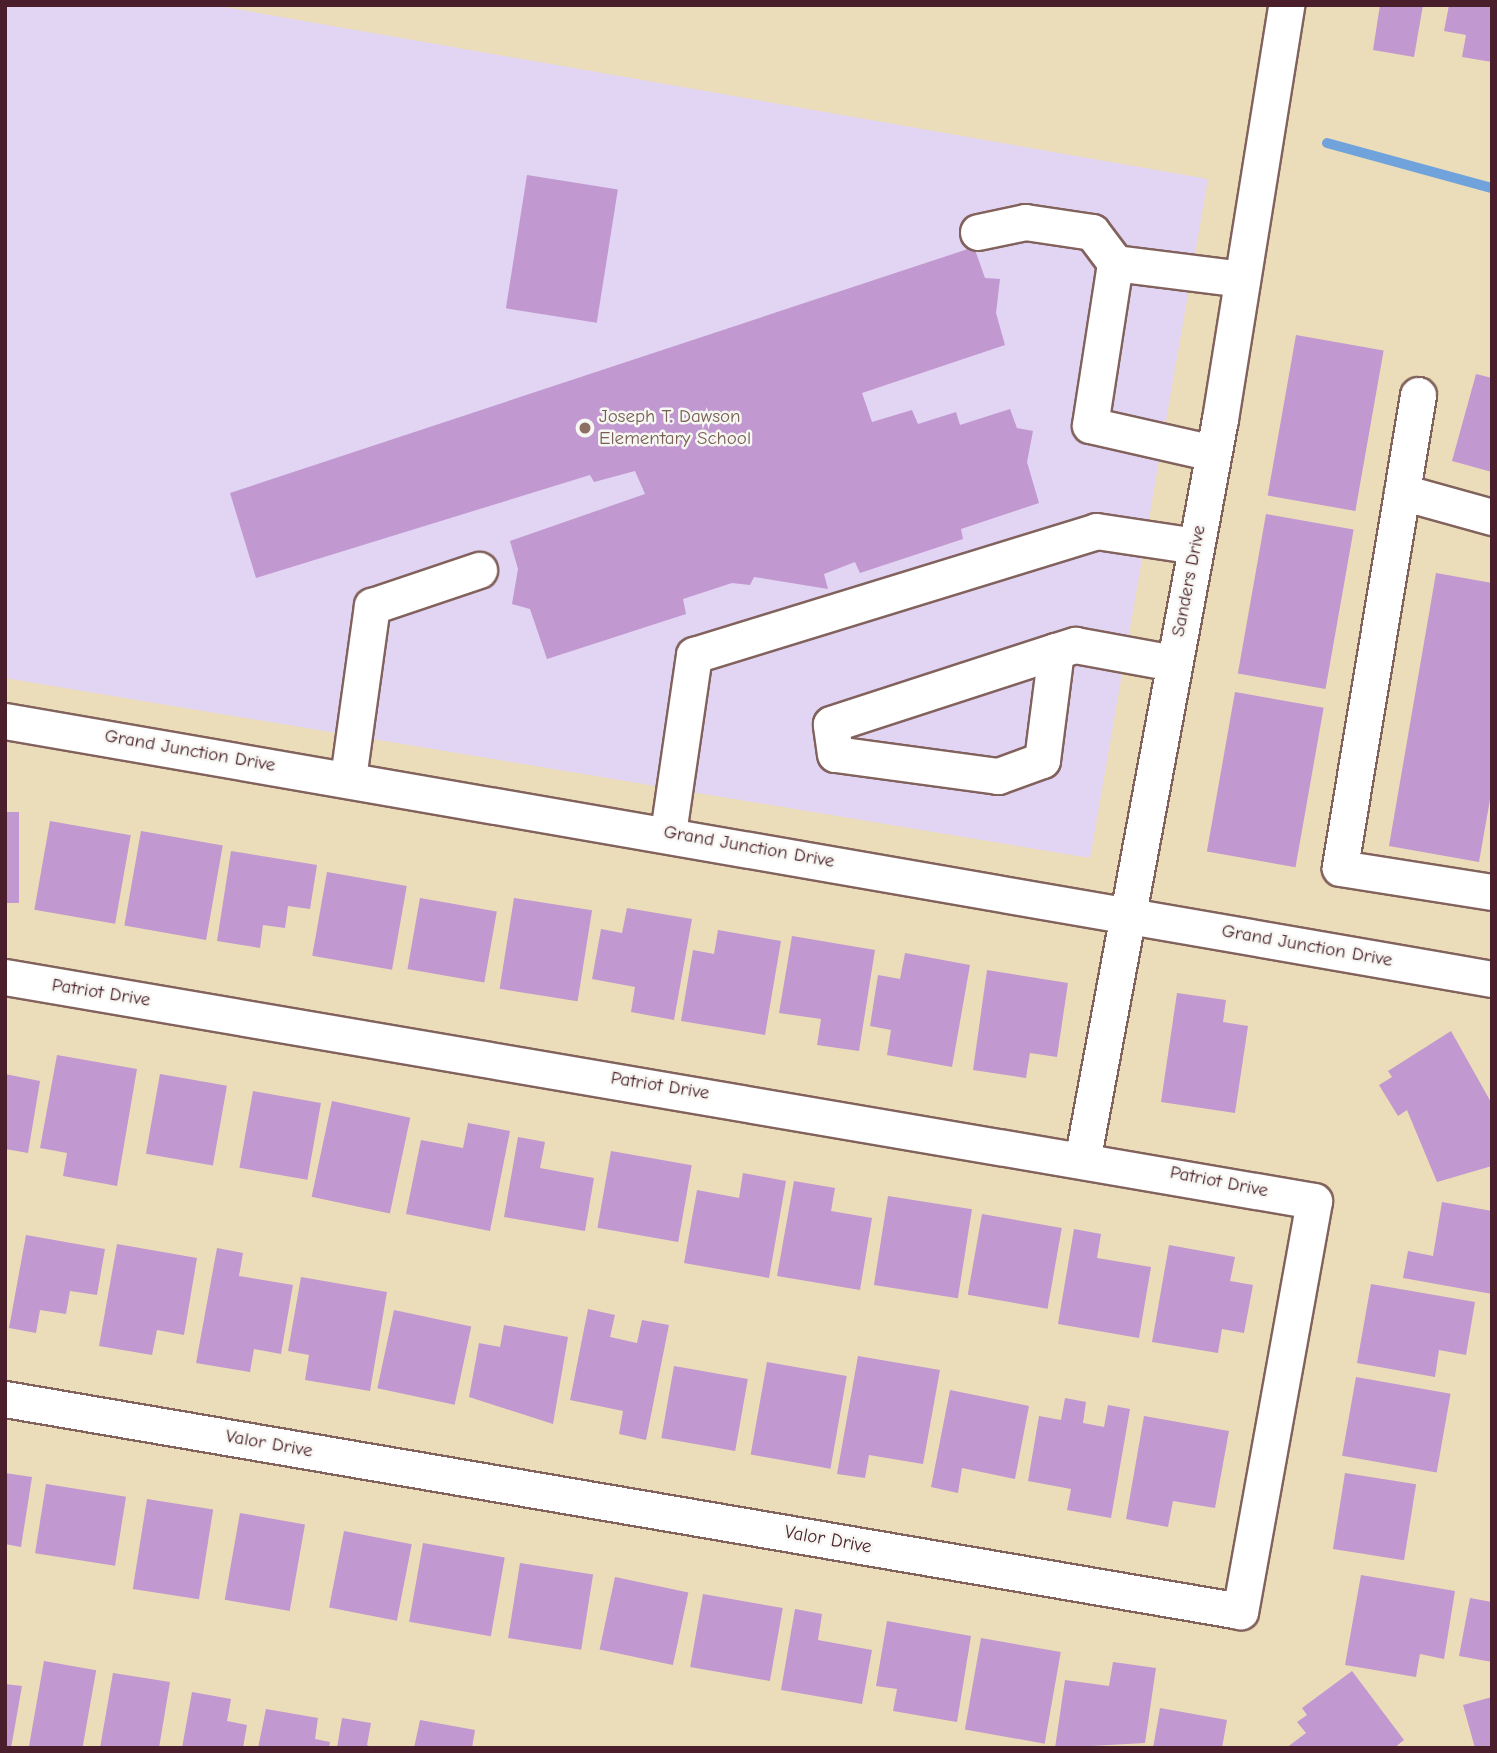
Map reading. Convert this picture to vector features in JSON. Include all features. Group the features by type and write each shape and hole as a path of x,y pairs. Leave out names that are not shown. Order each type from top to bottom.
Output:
{"street":[{"name":"Sanders Drive","path":"1083,1156 1125,912 1213,453 1286,5"},
{"path":"978,232 1025,222 1092,232 1115,263 1090,425 1213,453"},
{"path":"1115,263 1242,279"},
{"path":"1418,395 1340,868 1492,892"},
{"path":"1402,492 1492,517"},
{"path":"668,833 694,655 1096,531 1196,546"},
{"path":"348,778 372,607 479,570"},
{"path":"1056,651 1042,760 998,776 835,754 831,724 1056,651 1075,645 1173,663"},
{"name":"Grand Junction Drive","path":"5,721 1125,912 1492,979"},
{"name":"Patriot Drive","path":"5,977 1083,1156 1314,1201"},
{"name":"Valor Drive","path":"5,1399 1240,1611 1314,1201"}],"shaded area":[{"name":"Joseph T. Dawson Elementary School","path":"5,5 213,5 1208,179 1090,858 5,678"}],"building":[{"path":"1380,5 1423,5 1414,57 1373,50"},
{"path":"1449,5 1492,5 1492,62 1462,57 1466,35 1444,31"},
{"path":"527,175 618,189 597,323 506,308"},
{"path":"974,247 985,278 1000,279 996,313 1005,345 862,393 872,422 912,410 918,424 956,412 960,425 1010,409 1017,428 1033,431 1027,462 1039,503 961,529 963,539 860,573 855,562 824,574 828,589 754,577 750,585 732,583 683,599 686,614 547,659 530,609 512,604 518,569 510,541 645,494 635,471 594,482 590,475 256,578 230,493"},
{"path":"1296,335 1384,350 1355,511 1268,496"},
{"path":"1476,374 1492,378 1492,472 1452,461"},
{"path":"1266,514 1354,529 1326,689 1238,674"},
{"path":"1436,573 1492,583 1492,788 1479,862 1389,846"},
{"path":"1235,692 1324,708 1296,867 1207,852"},
{"path":"5,812 19,812 19,903 5,903"},
{"path":"50,821 131,835 115,924 34,910"},
{"path":"141,831 223,845 206,940 124,926"},
{"path":"231,851 317,865 310,909 288,906 285,928 263,925 260,948 217,941"},
{"path":"327,872 407,886 392,970 312,956"},
{"path":"420,898 497,912 484,982 407,969"},
{"path":"514,898 592,910 578,1001 500,989"},
{"path":"627,908 692,919 674,1020 631,1012 635,987 592,979 601,929 622,933"},
{"path":"718,930 781,941 765,1035 681,1021 693,950 714,954"},
{"path":"792,936 875,950 859,1051 817,1045 821,1019 779,1013"},
{"path":"905,953 970,965 952,1067 887,1055 891,1030 870,1026 878,975 900,979"},
{"path":"987,970 1068,983 1057,1057 1030,1053 1026,1078 973,1070"},
{"path":"1177,993 1226,1000 1223,1022 1248,1026 1235,1113 1161,1102"},
{"path":"1451,1031 1492,1104 1492,1166 1437,1182 1407,1110 1398,1116 1379,1085 1392,1077 1388,1071"},
{"path":"57,1055 137,1069 117,1186 63,1176 67,1153 40,1148"},
{"path":"5,1074 40,1081 28,1153 5,1149"},
{"path":"160,1074 227,1086 213,1166 146,1154"},
{"path":"253,1091 321,1103 307,1180 239,1168"},
{"path":"332,1101 410,1118 390,1213 312,1197"},
{"path":"468,1123 510,1131 490,1231 406,1214 421,1140 463,1148"},
{"path":"518,1137 545,1142 540,1168 594,1178 585,1231 504,1217"},
{"path":"611,1151 692,1165 678,1242 597,1228"},
{"path":"743,1173 786,1181 769,1278 684,1263 697,1190 739,1198"},
{"path":"794,1181 835,1188 831,1211 872,1218 860,1290 777,1276"},
{"path":"888,1196 972,1209 958,1298 874,1285"},
{"path":"1442,1202 1492,1211 1492,1294 1403,1278 1408,1251 1433,1256"},
{"path":"982,1214 1062,1228 1048,1309 968,1295"},
{"path":"1074,1229 1101,1234 1097,1258 1151,1267 1139,1338 1058,1324"},
{"path":"26,1235 105,1249 97,1295 70,1291 66,1314 40,1310 36,1333 9,1328"},
{"path":"117,1244 197,1258 184,1335 157,1330 152,1355 99,1346"},
{"path":"1169,1245 1235,1257 1230,1281 1253,1285 1244,1333 1222,1329 1218,1353 1152,1342"},
{"path":"217,1248 243,1253 239,1276 293,1285 281,1354 254,1349 250,1372 196,1363"},
{"path":"301,1277 387,1292 370,1391 305,1380 309,1355 288,1351"},
{"path":"1371,1284 1475,1302 1466,1355 1439,1350 1435,1377 1357,1363"},
{"path":"588,1309 615,1315 610,1337 637,1343 642,1320 669,1325 646,1440 619,1434 623,1411 570,1400"},
{"path":"394,1310 471,1326 455,1405 377,1388"},
{"path":"504,1325 568,1337 553,1424 469,1397 479,1343 500,1347"},
{"path":"858,1356 940,1370 923,1464 869,1455 865,1478 837,1474"},
{"path":"767,1362 847,1376 830,1469 751,1455"},
{"path":"674,1366 748,1379 735,1451 661,1438"},
{"path":"1356,1377 1451,1394 1437,1472 1342,1456"},
{"path":"950,1390 1029,1406 1015,1479 962,1468 958,1493 931,1487"},
{"path":"1065,1398 1086,1402 1083,1423 1104,1427 1108,1405 1130,1409 1111,1518 1067,1510 1071,1489 1028,1481 1039,1416 1061,1420"},
{"path":"1144,1416 1229,1431 1215,1508 1173,1501 1168,1527 1126,1519"},
{"path":"5,1473 32,1477 21,1547 5,1544"},
{"path":"1345,1473 1416,1484 1404,1560 1333,1549"},
{"path":"46,1484 126,1497 115,1566 35,1553"},
{"path":"147,1499 213,1509 199,1599 133,1589"},
{"path":"240,1513 305,1524 290,1611 225,1600"},
{"path":"344,1531 412,1544 397,1621 329,1608"},
{"path":"423,1543 505,1557 491,1636 409,1622"},
{"path":"520,1563 593,1575 581,1650 508,1638"},
{"path":"1361,1575 1455,1591 1444,1659 1420,1654 1416,1677 1345,1665"},
{"path":"615,1577 688,1593 673,1665 600,1649"},
{"path":"703,1594 783,1608 770,1681 690,1667"},
{"path":"1470,1598 1492,1602 1492,1662 1459,1656"},
{"path":"795,1609 822,1614 818,1640 872,1650 862,1704 781,1690"},
{"path":"887,1621 971,1636 957,1722 893,1711 897,1689 876,1686"},
{"path":"981,1638 1061,1652 1045,1744 965,1730"},
{"path":"44,1661 96,1670 82,1748 29,1748"},
{"path":"1113,1662 1156,1668 1145,1743 1055,1748 1065,1680 1109,1686"},
{"path":"1352,1671 1404,1740 1394,1748 1286,1748 1306,1733 1297,1722 1307,1715 1302,1708"},
{"path":"113,1673 170,1682 159,1748 100,1748"},
{"path":"5,1684 22,1686 11,1748 5,1748"},
{"path":"192,1692 231,1699 227,1721 247,1725 243,1748 182,1748"},
{"path":"1492,1697 1492,1748 1475,1748 1463,1705"},
{"path":"1160,1708 1227,1720 1222,1748 1153,1748"},
{"path":"266,1709 318,1718 315,1739 330,1742 329,1748 258,1748"},
{"path":"342,1718 371,1723 367,1745 373,1748 337,1748"},
{"path":"420,1720 475,1730 472,1748 414,1748"}],"waterway":[{"path":"1327,143 1492,188"}],"place":[{"name":"Joseph T. Dawson Elementary School","path":"585,428"}]}
